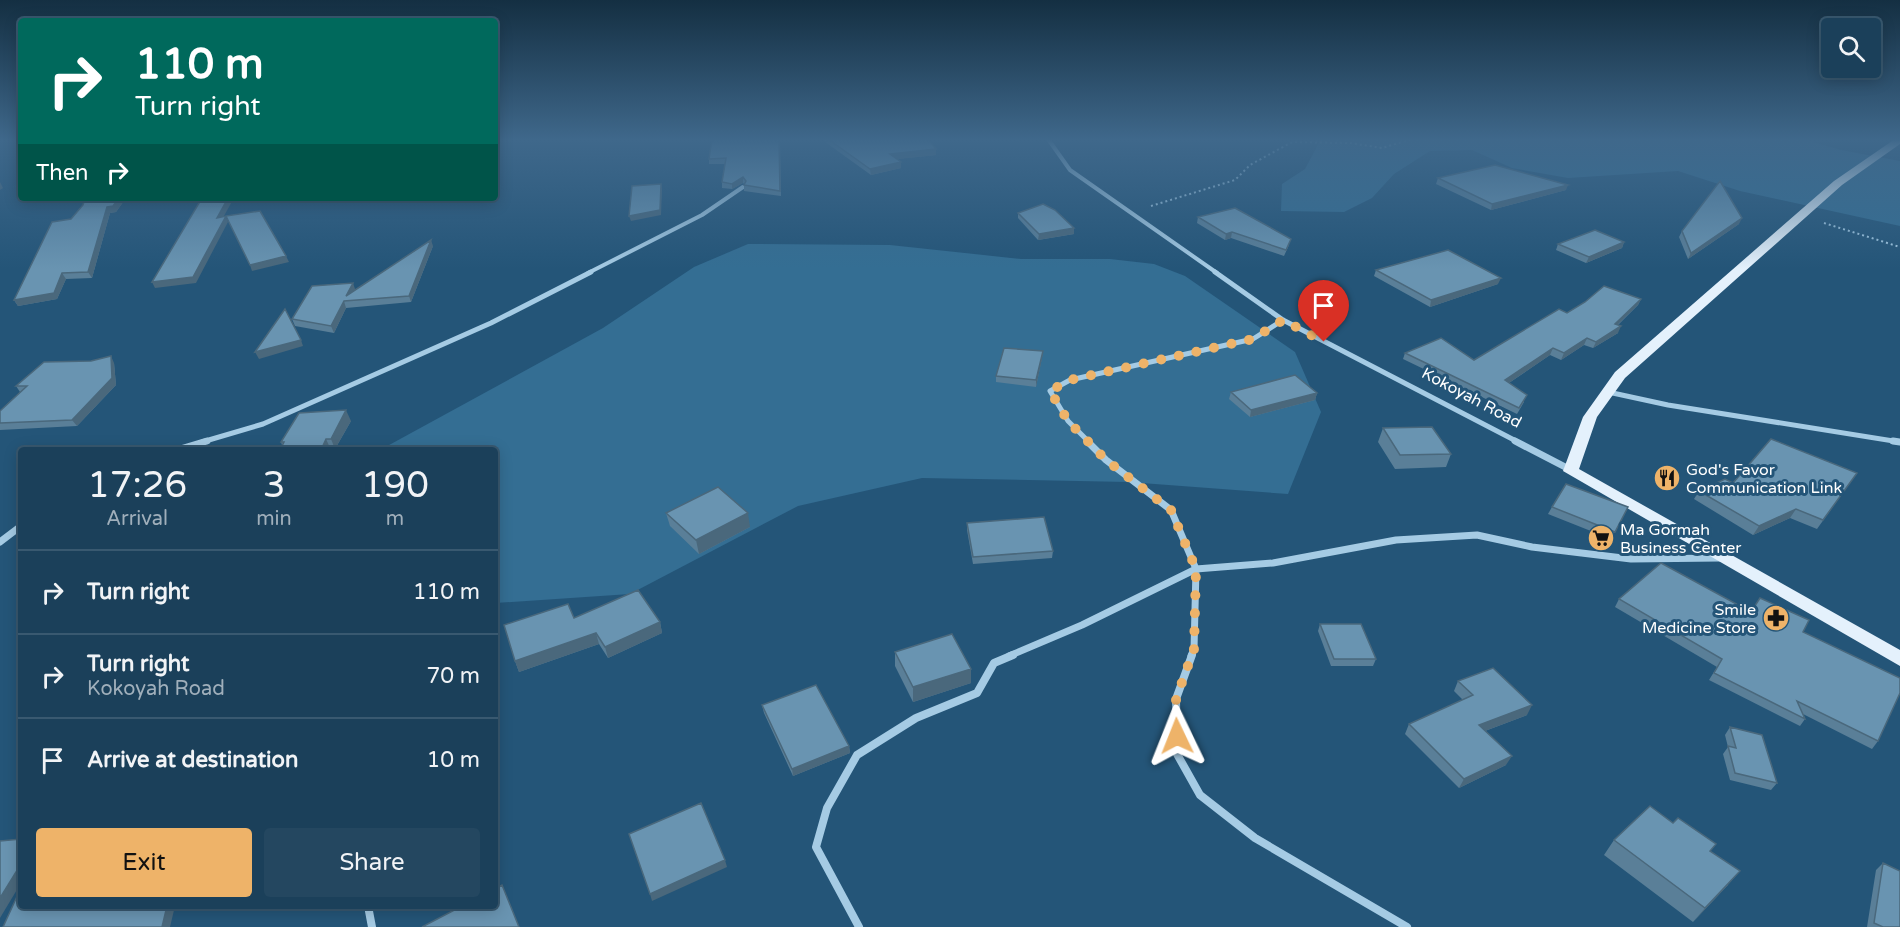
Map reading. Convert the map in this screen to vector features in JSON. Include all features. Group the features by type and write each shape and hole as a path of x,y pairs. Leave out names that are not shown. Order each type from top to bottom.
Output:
{"main road":[{"path":"1571,471 1590,417 1620,375 1839,182"},
{"name":"Kokoyah Road","path":"1571,471 1900,659"}],"street":[{"name":"Kokoyah Road","path":"1087,182 1283,320 1571,471"},
{"path":"187,447 263,424 491,324 702,215 743,187"},
{"path":"1283,320 1253,339 1070,380 1050,391 1068,421 1106,460 1171,510 1196,569 1194,649 1176,699 1177,754 1200,795 1255,838 1407,927"},
{"path":"1608,392 1668,405 1900,442"},
{"path":"0,542 18,528"},
{"path":"859,927 816,847 827,808 857,755 916,718 977,693 994,663 1082,625 1196,569 1273,563 1396,540 1477,535 1532,548 1631,559 1724,558"},
{"path":"369,909 372,927"}],"path":[{"path":"1150,206 1228,182"},
{"path":"1801,215 1900,247"}],"shaded area":[{"path":"1386,182 1372,198 1344,212 1281,211 1282,184"},
{"path":"1713,182 1900,182 1900,226 1740,191"},
{"path":"748,244 890,245 1021,259 1110,259 1154,264 1185,276 1295,352 1321,412 1288,494 1128,482 922,478 798,506 630,594 498,603 498,447 385,447 603,328 694,267"}],"building":[{"path":"745,182 780,182 780,191 744,185"},
{"path":"1447,182 1558,182 1568,185 1492,204"},
{"path":"1721,182 1742,218 1691,253 1682,231"},
{"path":"661,184 660,210 629,216 632,186"},
{"path":"84,201 117,201 113,206 107,207 88,272 62,273 54,293 14,300 52,222 71,219"},
{"path":"200,201 226,201 217,218 226,216 193,277 152,282"},
{"path":"1043,204 1055,210 1074,228 1039,234 1018,213"},
{"path":"1235,208 1291,239 1286,250 1232,232 1226,234 1198,217"},
{"path":"260,211 286,256 250,265 226,216"},
{"path":"1595,230 1624,242 1589,257 1558,244"},
{"path":"431,240 409,296 344,301 331,326 292,319 312,286 353,283 346,296"},
{"path":"1448,250 1501,278 1431,300 1376,270"},
{"path":"1604,286 1641,299 1615,324 1621,326 1596,342 1587,338 1564,353 1553,348 1505,380 1527,395 1519,408 1405,353 1441,338 1474,360 1559,309 1567,313"},
{"path":"285,309 301,340 255,352"},
{"path":"1004,348 1043,351 1036,380 996,376"},
{"path":"111,356 112,378 72,420 0,423 0,411 27,386 16,386 44,362 91,361"},
{"path":"1295,375 1317,393 1251,410 1231,392"},
{"path":"346,410 331,439 326,439 322,447 282,447 284,442 281,442 299,413"},
{"path":"1432,427 1451,454 1400,455 1383,428"},
{"path":"1771,439 1857,473 1823,520 1796,509 1759,526 1699,491 1725,479 1733,483"},
{"path":"1566,484 1628,507 1615,532 1552,507"},
{"path":"718,487 748,513 696,540 666,513"},
{"path":"1044,517 1053,551 973,557 967,523"},
{"path":"1661,563 1751,612 1760,598 1809,620 1803,632 1900,678 1900,693 1878,741 1797,701 1805,719 1714,673 1722,659 1619,599"},
{"path":"638,590 660,622 605,647 596,633 515,661 504,625 568,604 574,618"},
{"path":"1320,624 1361,624 1376,659 1334,659"},
{"path":"952,634 971,669 913,687 895,652"},
{"path":"1493,668 1532,705 1479,725 1512,756 1464,779 1409,724 1473,695 1458,681"},
{"path":"816,685 849,746 792,769 762,705"},
{"path":"1730,727 1762,735 1777,783 1735,773 1728,746 1736,748"},
{"path":"701,803 725,860 650,894 629,834"},
{"path":"1650,806 1673,823 1678,818 1716,844 1710,851 1740,871 1705,908 1614,840"},
{"path":"18,839 18,869 0,898 0,841"},
{"path":"1883,863 1900,871 1900,927 1883,927 1874,923"},
{"path":"502,885 519,927 422,927 456,909 498,909 498,887"},
{"path":"18,894 18,909 166,909 162,927 3,927"}],"place":[{"name":"God's Favor Communication Link","path":"1667,478"},
{"name":"Ma Gormah Business Center","path":"1601,538"},
{"name":"Smile Medicine Store","path":"1776,618"}],"route":[{"path":"1177,736 1176,699 1194,649 1196,569 1171,510 1106,460 1068,421 1050,391 1070,380 1253,339 1283,320 1324,342"}]}
